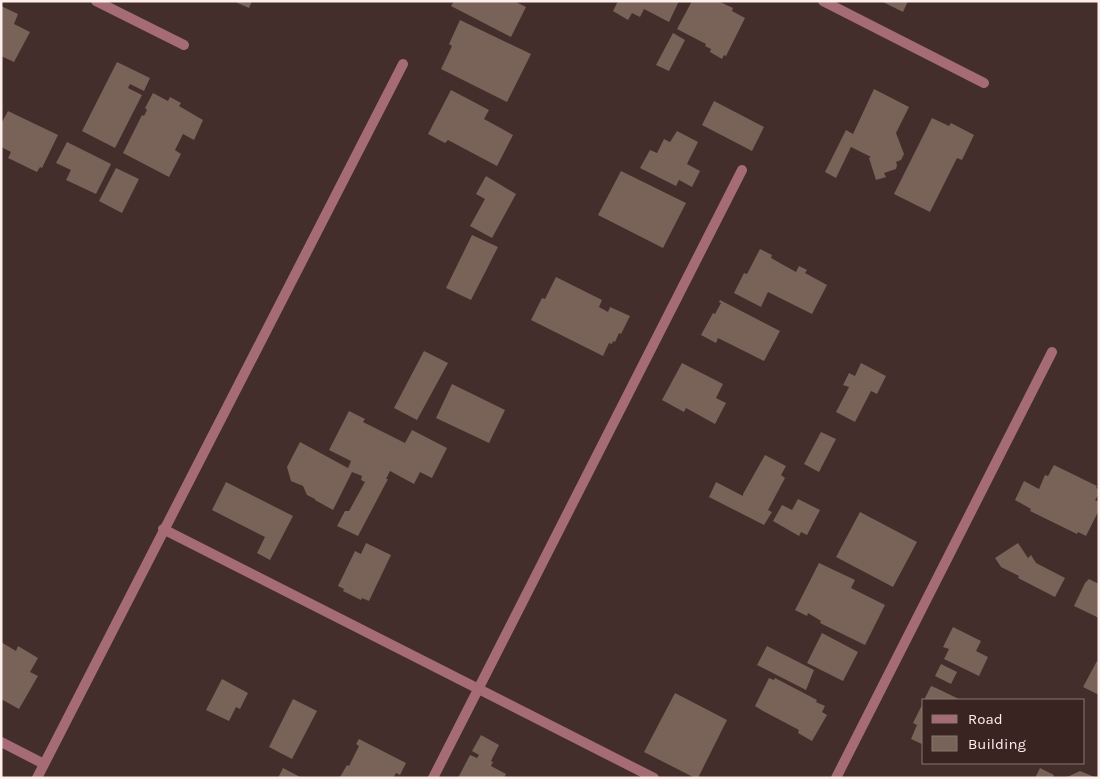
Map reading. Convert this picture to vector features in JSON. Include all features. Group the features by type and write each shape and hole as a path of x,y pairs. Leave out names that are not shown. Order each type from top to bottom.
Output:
{"street":[{"path":"96,1 184,45"},
{"path":"823,1 984,83"},
{"path":"37,778 403,64"},
{"path":"433,778 742,170"},
{"path":"836,778 1052,352"},
{"path":"163,529 654,778"},
{"path":"1,742 44,764"}],"building":[{"path":"233,1 252,1 249,8"},
{"path":"454,1 514,1 526,7 511,37 451,6"},
{"path":"618,1 679,1 669,22 644,9 640,17 632,13 628,20 613,11"},
{"path":"692,1 718,1 733,8 732,11 745,18 726,56 724,55 722,59 710,52 711,49 705,46 706,44 677,29"},
{"path":"881,1 908,1 903,12"},
{"path":"1,6 18,14 14,24 30,32 14,62 1,56"},
{"path":"460,20 531,54 507,102 441,69 452,46 449,44"},
{"path":"673,33 685,40 669,71 656,65"},
{"path":"117,62 150,78 144,91 130,84 128,88 142,95 115,148 82,131"},
{"path":"874,89 909,107 896,133 904,154 901,160 896,162 896,169 884,173 886,177 876,180 869,158 871,157 851,147 836,178 825,172 846,130 853,134"},
{"path":"451,90 489,110 484,119 513,135 497,166 448,140 445,143 428,134"},
{"path":"153,93 168,101 170,97 181,103 179,106 203,120 194,140 183,134 175,150 181,154 169,177 123,153 142,115 144,116 147,110 145,108"},
{"path":"714,101 764,127 752,151 702,125"},
{"path":"8,111 58,135 42,168 40,167 37,172 8,158 11,152 1,147 1,124"},
{"path":"932,118 949,126 951,123 974,135 962,160 957,158 930,212 894,194"},
{"path":"677,131 698,142 687,164 700,171 692,187 679,180 676,186 640,168 650,150 657,153 664,139 670,142"},
{"path":"67,142 111,164 96,194 66,180 71,170 56,163"},
{"path":"116,168 139,179 122,213 99,201"},
{"path":"621,171 686,203 663,248 598,215"},
{"path":"486,176 516,194 492,238 470,226 485,199 476,194"},
{"path":"472,235 498,247 471,300 446,288"},
{"path":"760,249 772,255 771,258 796,272 799,266 807,270 805,273 827,285 812,314 768,292 761,307 734,293 744,273 747,274"},
{"path":"556,277 602,300 599,307 608,312 610,307 630,316 621,334 619,333 615,342 609,343 603,356 531,320 542,298 545,299"},
{"path":"720,300 780,331 764,361 718,338 716,343 701,335 721,303 719,302"},
{"path":"424,351 448,363 417,420 394,408"},
{"path":"682,363 723,384 716,398 726,403 715,424 686,408 684,412 662,400"},
{"path":"861,363 886,376 877,394 871,391 855,422 836,412 849,387 843,385 849,373 855,376"},
{"path":"452,384 505,410 489,443 436,418"},
{"path":"349,411 365,419 363,422 405,443 412,430 447,448 432,478 420,472 414,484 390,471 386,479 388,479 358,536 337,526 345,511 349,511 365,482 361,480 362,476 352,472 333,510 307,495 303,486 291,481 287,467 300,442 348,468 351,461 329,450"},
{"path":"821,432 836,439 819,472 804,464"},
{"path":"765,455 786,466 781,475 785,478 768,510 772,512 764,525 709,497 716,482 743,496"},
{"path":"1054,465 1097,486 1096,488 1099,489 1099,494 1095,500 1099,502 1099,510 1086,536 1078,532 1077,534 1030,511 1031,509 1015,500 1024,481 1039,489 1045,475 1048,476"},
{"path":"226,482 293,516 270,560 257,553 265,537 212,510"},
{"path":"798,499 820,510 807,535 801,532 799,536 773,521 782,505 792,510"},
{"path":"860,512 917,542 893,587 836,557"},
{"path":"366,543 391,555 369,601 362,598 361,600 343,591 344,589 338,586 355,551 361,554"},
{"path":"1018,543 1028,558 1031,555 1036,563 1065,578 1055,597 1001,567 995,558"},
{"path":"819,563 855,580 851,588 885,605 865,645 820,623 821,621 808,613 807,616 795,610"},
{"path":"1089,579 1099,584 1099,618 1074,606 1085,583"},
{"path":"953,627 981,641 976,651 988,657 979,676 944,659 949,649 943,647"},
{"path":"822,633 858,652 843,681 807,663"},
{"path":"1,642 16,651 18,646 38,658 30,672 38,676 19,709 1,699"},
{"path":"767,646 814,670 806,690 757,665"},
{"path":"1097,661 1099,662 1099,695 1083,687"},
{"path":"941,664 957,672 951,684 935,676"},
{"path":"769,678 774,680 775,678 825,706 822,712 827,715 812,741 798,733 799,730 755,706"},
{"path":"222,679 248,693 240,709 236,707 229,721 206,710"},
{"path":"931,686 959,699 924,699"},
{"path":"675,693 727,720 698,778 644,752"},
{"path":"293,699 317,711 292,759 269,747"},
{"path":"922,705 922,744 911,739 917,725 913,723"},
{"path":"481,735 499,745 491,761 493,762 491,766 506,774 504,778 458,778 470,755 477,758 479,755 472,751"},
{"path":"359,739 406,763 400,775 396,773 393,778 340,777 347,765 349,766 359,746 356,744"},
{"path":"283,768 302,778 278,778"},
{"path":"1040,768 1054,775 1052,778 1035,778"},
{"path":"1080,771 1097,778 1065,778"}]}
